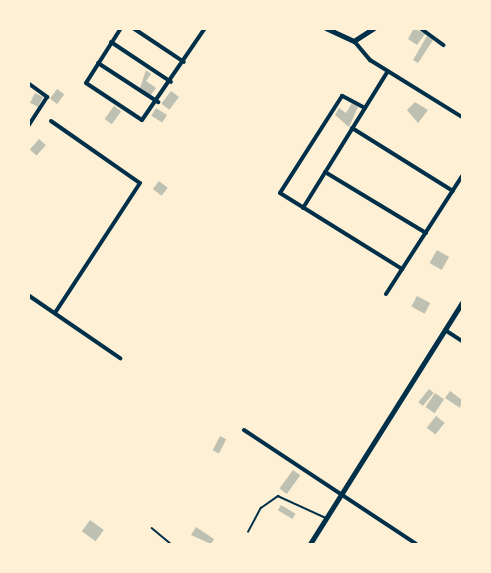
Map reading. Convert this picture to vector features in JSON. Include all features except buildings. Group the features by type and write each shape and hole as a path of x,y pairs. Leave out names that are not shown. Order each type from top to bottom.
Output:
{"street":[{"path":"121,28 87,80 89,87 142,120 158,102 205,28"},
{"path":"133,28 184,62"},
{"path":"326,28 354,41 366,57 462,117"},
{"path":"354,41 374,28"},
{"path":"420,28 443,45"},
{"path":"111,42 171,82"},
{"path":"98,63 158,102"},
{"path":"303,208 388,71"},
{"path":"28,83 47,97 28,126"},
{"path":"365,108 342,96 281,191 303,208 402,269"},
{"path":"51,121 140,183 55,314"},
{"path":"352,128 453,191"},
{"path":"325,172 426,233"},
{"path":"386,294 462,176"},
{"path":"28,295 120,358"},
{"path":"310,544 462,303"},
{"path":"446,330 462,341"},
{"path":"244,430 416,544"}],"lane":[{"path":"248,532 261,508 278,496 327,518"}],"path":[{"path":"152,528 171,544"}]}
